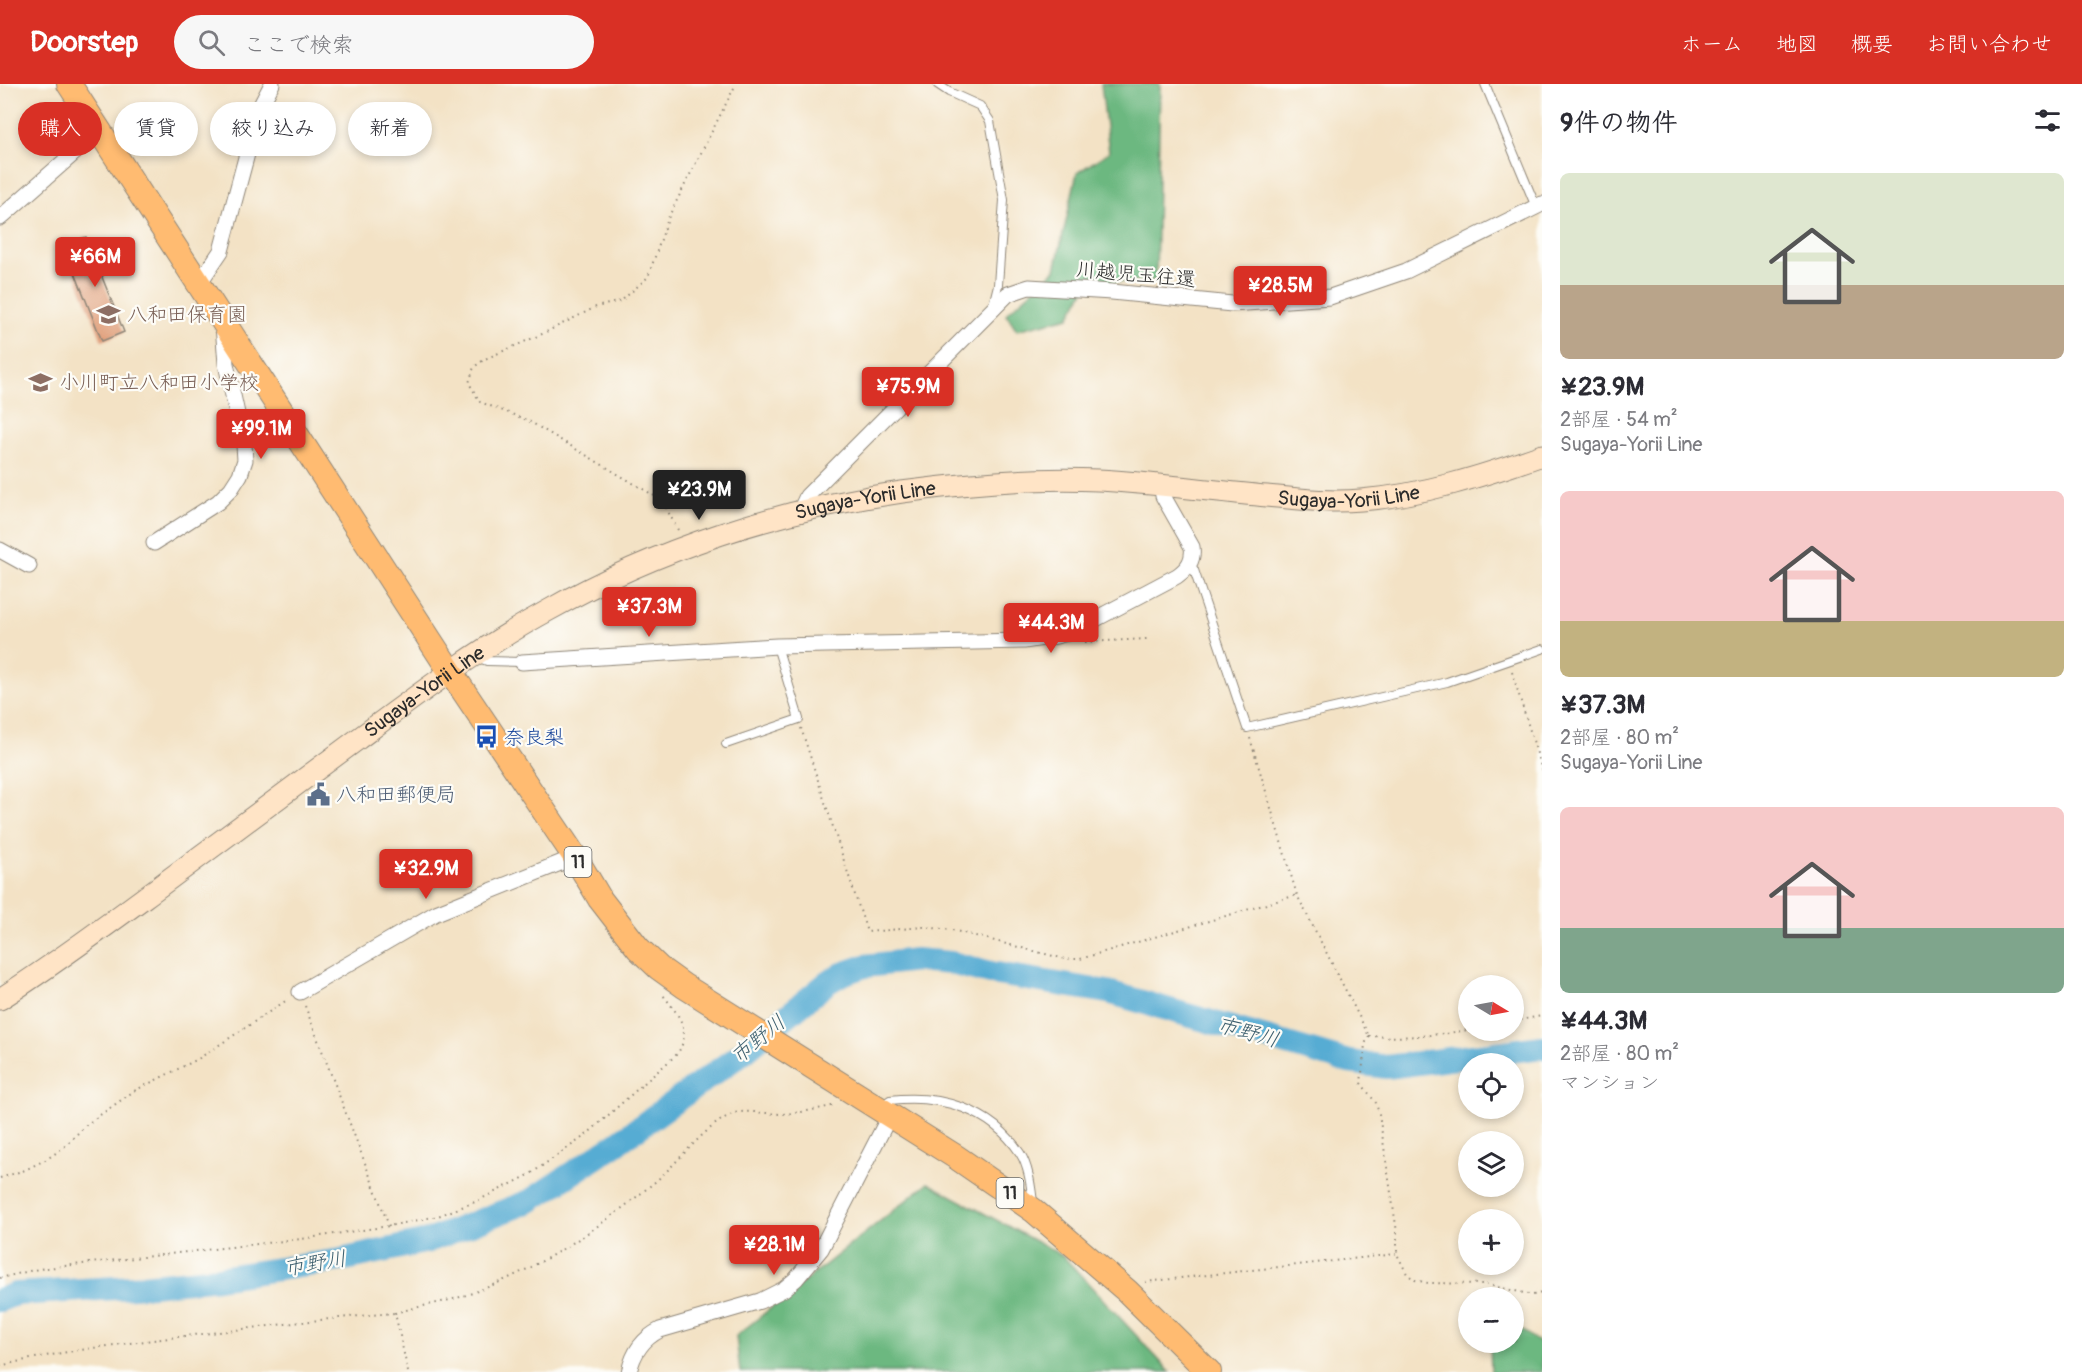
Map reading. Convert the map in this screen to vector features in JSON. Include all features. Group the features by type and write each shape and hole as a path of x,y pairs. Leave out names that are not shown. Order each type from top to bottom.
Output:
{"main road":[{"name":"11","path":"73,86 82,102"},
{"name":"11","path":"102,138 450,671 575,857 600,899 638,948 659,968 684,986 956,1157 1033,1210 1126,1291 1209,1372"},
{"name":"Sugaya-Yorii Line","path":"0,999 127,910 474,655 584,591 686,546 800,511 902,492 1011,481 1100,480 1314,500 1358,501 1416,493 1479,478 1542,455"}],"street":[{"path":"198,285 221,251 259,108 272,84"},
{"path":"0,218 71,156"},
{"name":"川越児玉往還","path":"800,511 807,496 1008,294 1029,287 1112,292 1232,304 1330,297 1406,271 1540,208"},
{"path":"154,543 218,502 231,489 240,475 244,460 244,445 226,364 223,322"},
{"path":"522,662 777,646 1024,641 1071,632 1177,576 1190,564 1193,554 1192,547 1163,496 1162,486"},
{"path":"0,550 29,566"},
{"path":"302,997 436,913 575,857"},
{"path":"628,1372 635,1353 649,1335 760,1301 784,1289 796,1279 821,1249 878,1108"}],"lane":[{"path":"937,84 980,106 990,121 1004,200 998,285 992,310"},
{"path":"1485,84 1540,208"},
{"path":"1190,564 1194,570 1247,728 1447,682 1542,649"},
{"path":"726,744 799,719 777,646"},
{"path":"474,655 487,662 522,662"},
{"path":"878,1108 890,1100 906,1098 930,1099 973,1110 999,1130 1021,1154 1030,1182 1033,1210"}],"path":[{"path":"686,546 665,506 653,495 527,420 480,402 469,383 474,367 485,359 596,307 621,301 648,278 669,216 736,84"},
{"path":"1080,643 1147,639"},
{"path":"1508,662 1542,770"},
{"path":"799,719 867,932 923,927 952,930 1065,959 1080,958 1297,895"},
{"path":"1247,728 1297,895 1369,1036"},
{"path":"0,1278 38,1269 301,1239 389,1226 438,1216 475,1202 529,1175 585,1136 677,1054 684,1044 684,1030 675,1011 662,993"},
{"path":"0,1178 25,1170 47,1159 63,1148 86,1125 134,1091 198,1059 302,997 389,1226"},
{"path":"1524,1020 1542,1016"},
{"path":"1369,1036 1407,1038 1458,1032"},
{"path":"1369,1036 1365,1044 1361,1083 1376,1103 1379,1114 1397,1232 1396,1254 1407,1274 1414,1280 1428,1283 1484,1284 1533,1295 1542,1293"},
{"path":"0,1366 35,1357 98,1347 343,1317 394,1313 456,1298 528,1268 600,1224 652,1185 711,1128 733,1113 740,1111 786,1114 878,1108"},
{"path":"1126,1291 1138,1284 1148,1282 1396,1254"},
{"path":"394,1313 408,1372"}],"green space":[{"path":"1101,84 1160,84 1156,280 1088,284 1069,317 1017,330 1006,314 1055,270 1077,173 1109,152"},
{"path":"928,1183 1063,1256 1170,1372 740,1372 736,1336"},
{"path":"1524,1332 1542,1345 1542,1372 1491,1372 1490,1353 1524,1353"}],"building":[{"path":"86,237 99,269 107,257 116,269 114,273 108,268 102,277 124,332 102,341 64,245"}],"waterway":[{"name":"市野川","path":"0,1300 15,1294 133,1287 218,1278 341,1260 428,1241 530,1201 616,1144 741,1054 827,983 842,974 865,966 916,960 951,963 991,973 1108,992 1349,1062 1387,1067 1542,1047"}],"place":[{"name":"八和田保育園","path":"109,314"},
{"name":"小川町立八和田小学校","path":"41,382"},
{"name":"奈良梨","path":"486,737"},
{"name":"八和田郵便局","path":"318,794"}]}
